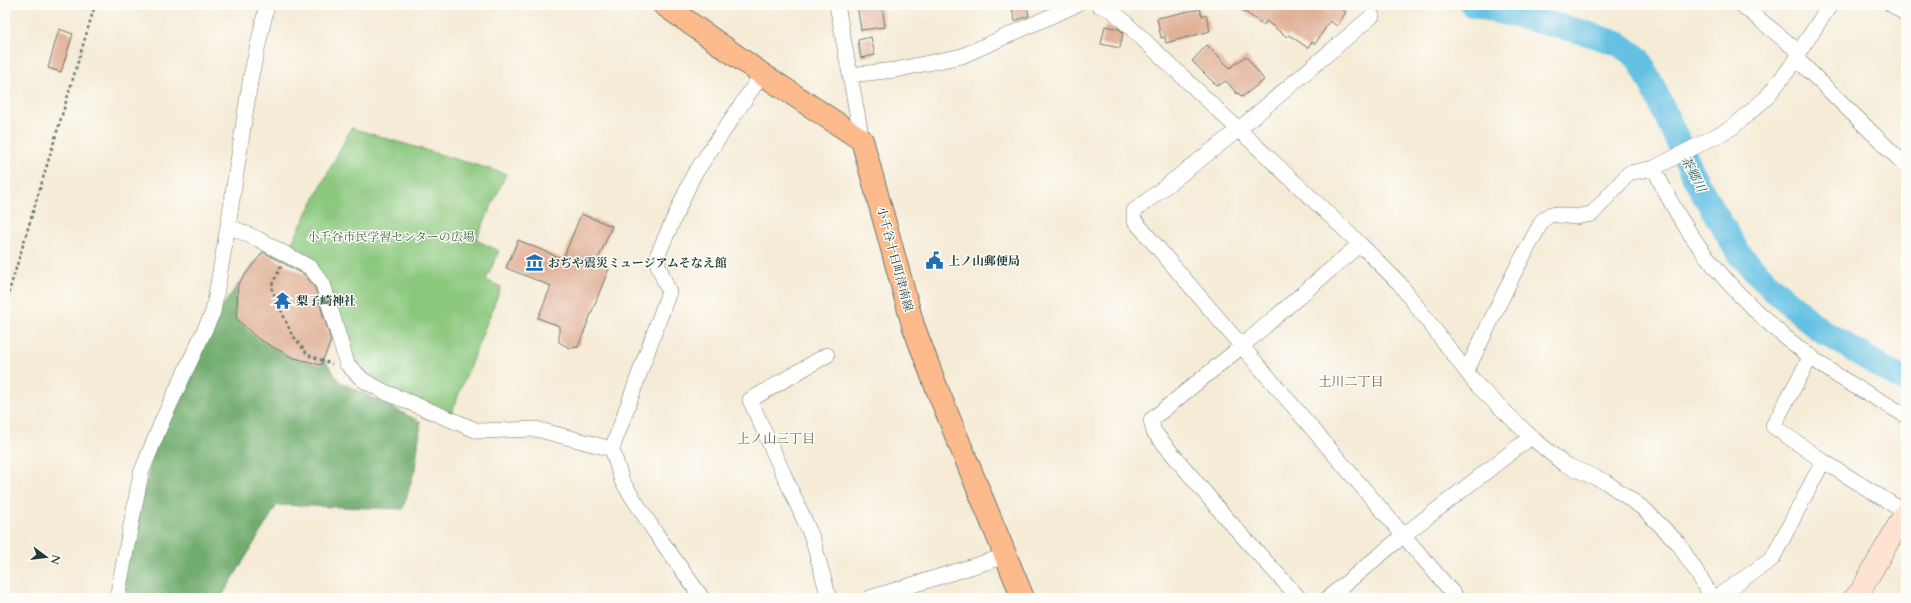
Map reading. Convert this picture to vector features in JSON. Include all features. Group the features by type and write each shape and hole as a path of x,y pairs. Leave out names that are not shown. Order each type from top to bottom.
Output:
{"main road":[{"path":"664,5 762,74 862,140"},
{"name":"小千谷十日町津南線","path":"862,140 913,325 937,389 1024,598"}],"street":[{"path":"117,598 141,473 163,419 213,312 251,76 266,5"},
{"path":"837,5 862,140"},
{"path":"850,75 895,70 962,56 1076,5"},
{"path":"1099,5 1113,11 1360,244 1399,283 1467,370 1476,384 1531,437 1564,464 1606,482 1644,509 1678,543 1714,598 1772,559 1823,462"},
{"path":"1742,5 1798,56 1906,166"},
{"path":"1467,370 1542,221 1551,214 1575,217 1592,214 1629,173 1654,168 1733,127 1766,98 1798,56 1830,5"},
{"path":"1892,5 1906,14"},
{"path":"1372,16 1238,130 1134,211 1134,220 1457,598"},
{"path":"702,598 655,532 622,481 612,449 669,292 658,265 658,254 693,176 762,74"},
{"path":"1654,168 1667,198 1706,257 1734,291 1772,326 1838,376 1906,416"},
{"path":"228,226 286,254 311,268 323,284 347,364 363,380 385,392 478,431 536,429 612,449"},
{"path":"1298,598 1227,519 1154,432 1151,420 1242,346 1360,244"},
{"path":"827,355 750,400 812,537 829,598"},
{"path":"1812,356 1773,426 1823,462 1905,511 1860,592 1854,598"},
{"path":"1328,598 1404,535 1531,437"},
{"path":"870,598 1006,556"}],"path":[{"path":"5,305 95,5"},
{"path":"286,254 272,287 291,333 308,355 357,374"}],"green space":[{"name":"小千谷市民学習センターの広場","path":"351,128 506,174 476,240 499,251 486,280 501,287 449,419 357,374 311,268 286,254"},
{"path":"255,261 290,281 316,347 339,381 421,422 415,469 403,509 277,505 221,598 120,598 137,517 163,416 214,318"}],"building":[{"path":"857,5 882,5 885,27 861,30"},
{"path":"1011,5 1027,5 1029,16 1015,21"},
{"path":"1235,5 1336,5 1346,12 1337,26 1330,21 1315,44 1312,42 1308,48 1289,35 1287,37 1266,21 1264,25"},
{"path":"1200,9 1202,16 1206,15 1210,31 1166,43 1165,37 1161,38 1157,18"},
{"path":"1105,26 1119,29 1123,33 1120,48 1101,44"},
{"path":"59,29 73,34 61,72 48,68"},
{"path":"871,37 875,55 861,58 858,40"},
{"path":"1207,45 1230,68 1246,56 1264,80 1242,97 1238,93 1237,94 1226,81 1217,86 1192,61"},
{"path":"581,214 612,226 597,262 609,268 578,347 569,348 559,342 559,326 538,318 551,286 506,268 518,240 563,259"},
{"name":"梨子崎神社","path":"263,252 305,275 315,288 331,341 321,365 291,357 257,338 236,318 238,284"}],"waterway":[{"name":"茶郷川","path":"1473,5 1586,33 1619,44 1638,58 1696,181 1739,254 1774,290 1819,329 1906,382"}],"place":[{"name":"上ノ山郵便局","path":"935,261"},
{"name":"おぢや震災ミュージアムそなえ館","path":"535,263"},
{"name":"梨子崎神社","path":"283,301"}],"district":[{"name":"土川二丁目","path":"1351,382"},
{"name":"上ノ山三丁目","path":"776,439"}]}
